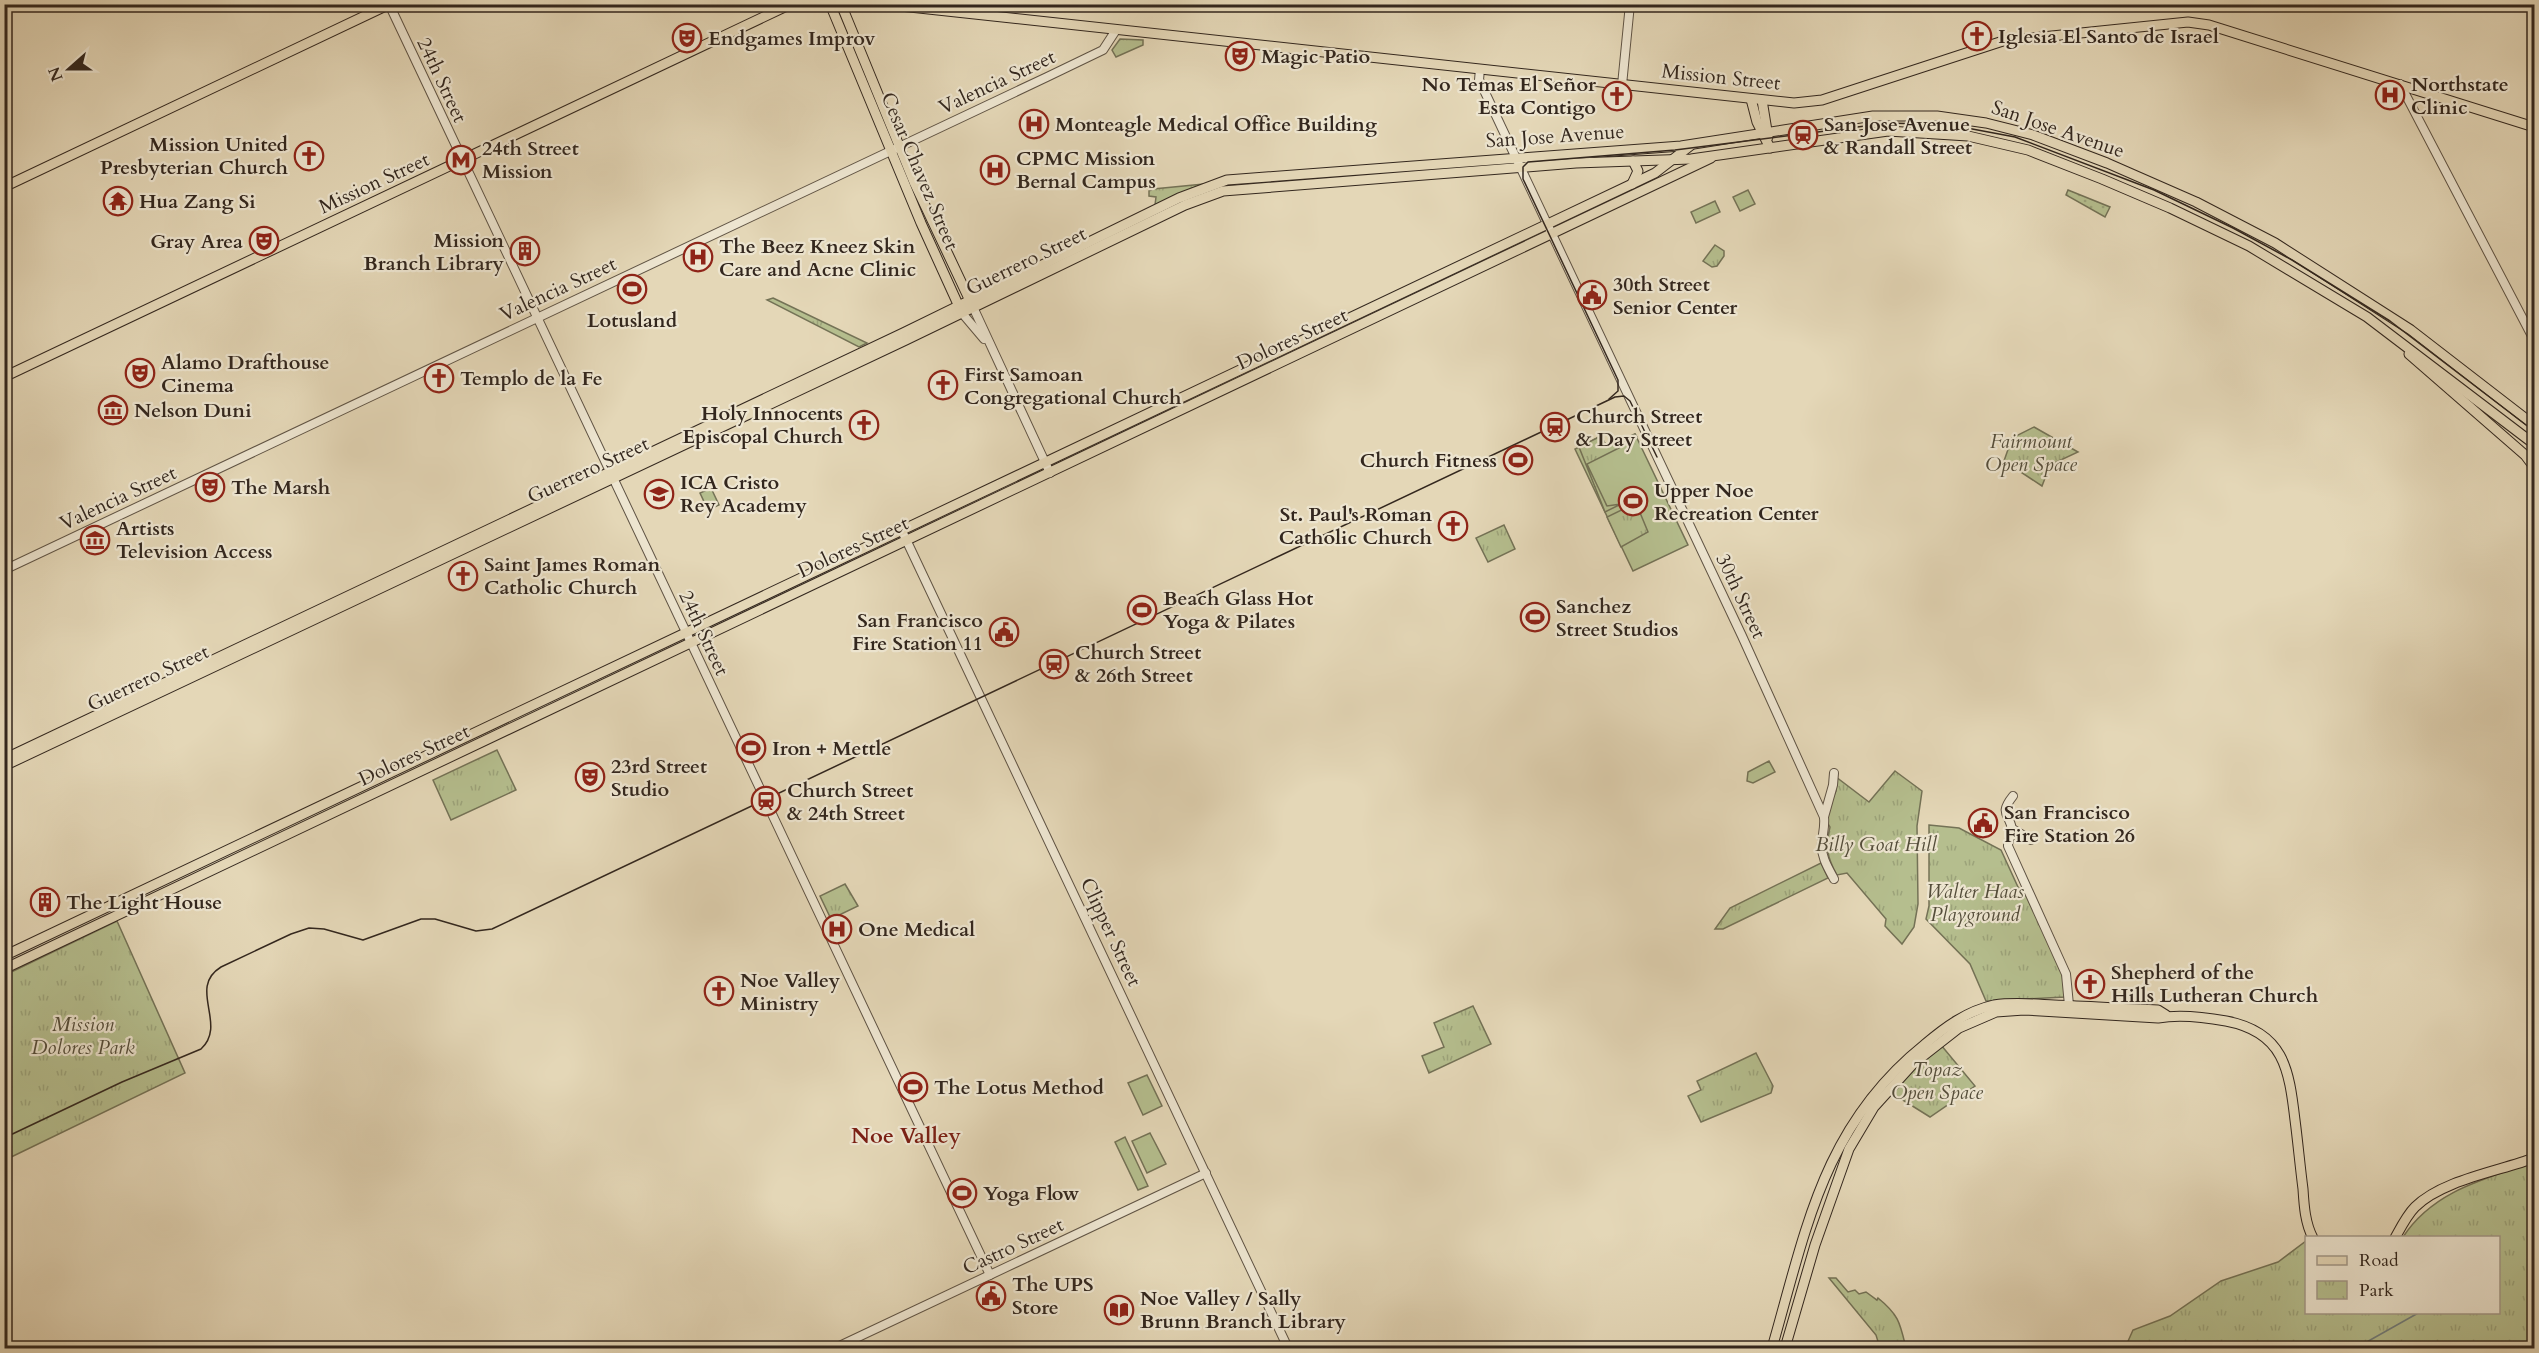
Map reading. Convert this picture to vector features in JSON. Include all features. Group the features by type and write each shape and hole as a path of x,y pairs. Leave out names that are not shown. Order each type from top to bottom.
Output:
{"main road":[{"name":"Mission Street","path":"4,378 791,4"},
{"name":"Cesar Chavez Street","path":"830,4 960,309"},
{"name":"Cesar Chavez Street","path":"841,4 934,226 971,303"},
{"name":"Mission Street","path":"882,4 1113,37 1480,69 1794,103 1822,100 2003,40 2188,22 2209,25 2535,127"},
{"path":"4,187 389,5"},
{"path":"1751,99 1754,115 1764,131 1770,148"},
{"path":"1762,100 1764,131"},
{"path":"1741,136 1751,125 1754,115"},
{"name":"San Jose Avenue","path":"1182,201 1227,180 1695,144 1860,117 1936,116 2001,126 2079,152 2186,197 2275,243 2403,325 2535,425"},
{"name":"San Jose Avenue","path":"1182,201 1222,191 1519,167 1716,156 1862,133 1904,130 1968,135 2014,146 2127,188 2210,226 2318,286 2392,334 2535,446"},
{"name":"Dolores Street","path":"4,956 1614,193 1654,172 1695,144"},
{"name":"Dolores Street","path":"4,969 1552,236 1716,156"},
{"path":"1632,184 1638,171 1633,161"},
{"path":"1614,193 1619,203"},
{"name":"Guerrero Street","path":"4,766 1182,201"},
{"path":"2392,334 2426,370 2525,455 2535,467"},
{"name":"Guerrero Street","path":"4,759 611,475"},
{"path":"328,803 333,813"},
{"path":"1772,1348 1802,1244 1829,1166 1845,1132 1874,1091 1919,1048 1970,1013 2003,1004 2158,1010 2166,1015 2242,1025 2257,1031 2276,1047 2290,1080 2306,1214 2312,1236"},
{"path":"1785,1348 1822,1222 1849,1149 1882,1097 1913,1064 1959,1028 1996,1012 2024,1010 2158,1018 2166,1015"},
{"path":"2396,1236 2419,1203 2451,1186 2535,1158"}],"street":[{"path":"1622,85 1630,4"},
{"name":"24th Street","path":"389,5 990,1275"},
{"name":"Valencia Street","path":"4,570 1100,51 1113,37"},
{"name":"30th Street","path":"1480,69 1479,80 1519,167 1747,646 1824,817 1825,827 1821,844 1824,859 1834,879"},
{"path":"2400,84 2535,340"},
{"name":"Cesar Chavez Street","path":"971,303 1050,473"},
{"name":"Cesar Chavez Street","path":"960,309 989,345"},
{"name":"Clipper Street","path":"902,531 1288,1348"},
{"path":"1824,817 1833,785 1834,772"},
{"path":"2013,796 2006,804 2004,813 2011,828 2031,840"},
{"path":"2011,828 2008,846 2066,974 2069,1005"},
{"name":"Castro Street","path":"835,1348 1206,1173"}],"green space":[{"path":"1120,39 1143,40 1143,45 1116,57 1112,50"},
{"path":"1204,184 1155,205 1156,197 1149,196 1149,191 1153,189"},
{"path":"1748,190 1755,204 1740,211 1733,197"},
{"path":"2068,190 2110,207 2105,217 2066,195"},
{"path":"1715,201 1720,212 1696,223 1691,212"},
{"path":"1715,245 1724,251 1724,256 1717,266 1712,267 1703,261"},
{"path":"773,298 867,343 859,347 767,300"},
{"name":"Fairmount Open Space","path":"2034,427 2078,452 2050,465 2042,486 2004,461 2012,438"},
{"name":"Upper Noe Recreation Center","path":"1635,434 1688,545 1633,571 1575,449 1601,436 1607,447"},
{"path":"1635,434 1637,437 1620,444 1619,448 1587,464 1607,506 1621,504 1605,512 1579,447 1601,436 1607,447"},
{"path":"711,488 719,505 708,510 700,493"},
{"path":"1636,503 1648,532 1621,547 1607,517"},
{"path":"1504,525 1515,549 1488,562 1476,538"},
{"path":"497,750 516,790 451,820 433,780"},
{"path":"1769,761 1775,772 1753,783 1747,781 1748,772"},
{"name":"Billy Goat Hill","path":"1895,771 1922,791 1917,826 1918,904 1914,927 1902,944 1885,926 1886,919 1847,873 1837,875 1829,857 1827,846 1830,827 1824,817 1836,791 1836,777 1869,802"},
{"name":"Walter Haas Playground","path":"1929,825 1959,828 2001,850 2018,887 2028,898 2064,976 2065,997 1986,1001 1970,964 1926,919 1929,906"},
{"path":"1821,863 1828,878 1723,929 1715,929 1730,908"},
{"path":"845,884 858,906 831,919 820,896"},
{"name":"Mission Dolores Park","path":"117,921 185,1073 5,1160 5,975"},
{"path":"1473,1006 1491,1044 1429,1073 1422,1056 1444,1047 1434,1023"},
{"name":"Topaz Open Space","path":"1941,1045 1975,1086 1930,1117 1890,1092 1922,1060"},
{"path":"1756,1053 1773,1086 1771,1093 1701,1122 1688,1096 1701,1090 1697,1081"},
{"path":"1147,1075 1162,1106 1143,1115 1128,1083"},
{"path":"1150,1133 1166,1164 1147,1173 1132,1141"},
{"path":"1125,1137 1148,1186 1138,1190 1115,1142"},
{"path":"2534,1162 2534,1348 2125,1348 2133,1330 2170,1316 2221,1281 2278,1262 2305,1242 2305,1314 2500,1314 2500,1236 2404,1236 2429,1208 2478,1181"},
{"path":"1829,1278 1836,1278 1848,1292 1855,1290 1859,1294 1866,1292 1885,1304 1898,1320 1906,1348 1880,1348 1876,1335"}],"waterway":[{"path":"2356,1348 2416,1314"}],"tram line":[{"path":"1609,399 1618,391 1618,380 1523,179 1523,167 1528,162 1675,150 1889,123 1951,125 2015,137 2154,190 2233,228 2292,260 2390,321 2534,431"},
{"path":"4,1138 122,1082 201,1049 211,1029 207,996 207,985 211,976 221,967 291,934 309,928 324,929 363,940 421,919 435,919 476,931 492,929 1615,397 1624,396 1630,401 1657,457"}],"place":[{"name":"Iglesia El Santo de Israel","path":"1977,36"},
{"name":"Endgames Improv","path":"687,38"},
{"name":"Magic Patio","path":"1240,56"},
{"name":"Northstate Clinic","path":"2390,95"},
{"name":"No Temas El Señor Esta Contigo","path":"1617,96"},
{"name":"Monteagle Medical Office Building","path":"1034,124"},
{"name":"San Jose Avenue & Randall Street","path":"1803,135"},
{"name":"Mission United Presbyterian Church","path":"309,156"},
{"name":"24th Street Mission","path":"461,160"},
{"name":"CPMC Mission Bernal Campus","path":"995,170"},
{"name":"Hua Zang Si","path":"118,201"},
{"name":"Gray Area","path":"264,241"},
{"name":"Mission Branch Library","path":"525,251"},
{"name":"The Beez Kneez Skin Care and Acne Clinic","path":"698,257"},
{"name":"Lotusland","path":"632,289"},
{"name":"30th Street Senior Center","path":"1592,295"},
{"name":"Alamo Drafthouse Cinema","path":"140,373"},
{"name":"Templo de la Fe","path":"439,378"},
{"name":"First Samoan Congregational Church","path":"943,385"},
{"name":"Nelson Duni","path":"113,410"},
{"name":"Holy Innocents Episcopal Church","path":"864,425"},
{"name":"Church Street & Day Street","path":"1555,427"},
{"name":"Church Fitness","path":"1518,460"},
{"name":"The Marsh","path":"210,487"},
{"name":"ICA Cristo Rey Academy","path":"659,494"},
{"name":"Upper Noe Recreation Center","path":"1633,501"},
{"name":"St. Paul's Roman Catholic Church","path":"1453,526"},
{"name":"Artists Television Access","path":"95,540"},
{"name":"Saint James Roman Catholic Church","path":"463,576"},
{"name":"Beach Glass Hot Yoga & Pilates","path":"1142,610"},
{"name":"Sanchez Street Studios","path":"1535,617"},
{"name":"San Francisco Fire Station 11","path":"1004,632"},
{"name":"Church Street & 26th Street","path":"1054,664"},
{"name":"Iron + Mettle","path":"751,748"},
{"name":"23rd Street Studio","path":"590,777"},
{"name":"Church Street & 24th Street","path":"766,801"},
{"name":"San Francisco Fire Station 26","path":"1983,823"},
{"name":"The Light House","path":"45,902"},
{"name":"One Medical","path":"837,929"},
{"name":"Shepherd of the Hills Lutheran Church","path":"2090,984"},
{"name":"Noe Valley Ministry","path":"719,991"},
{"name":"The Lotus Method","path":"913,1087"},
{"name":"Yoga Flow","path":"962,1193"},
{"name":"The UPS Store","path":"991,1296"},
{"name":"Noe Valley / Sally Brunn Branch Library","path":"1119,1310"}],"district":[{"name":"Noe Valley","path":"906,1136"}]}
